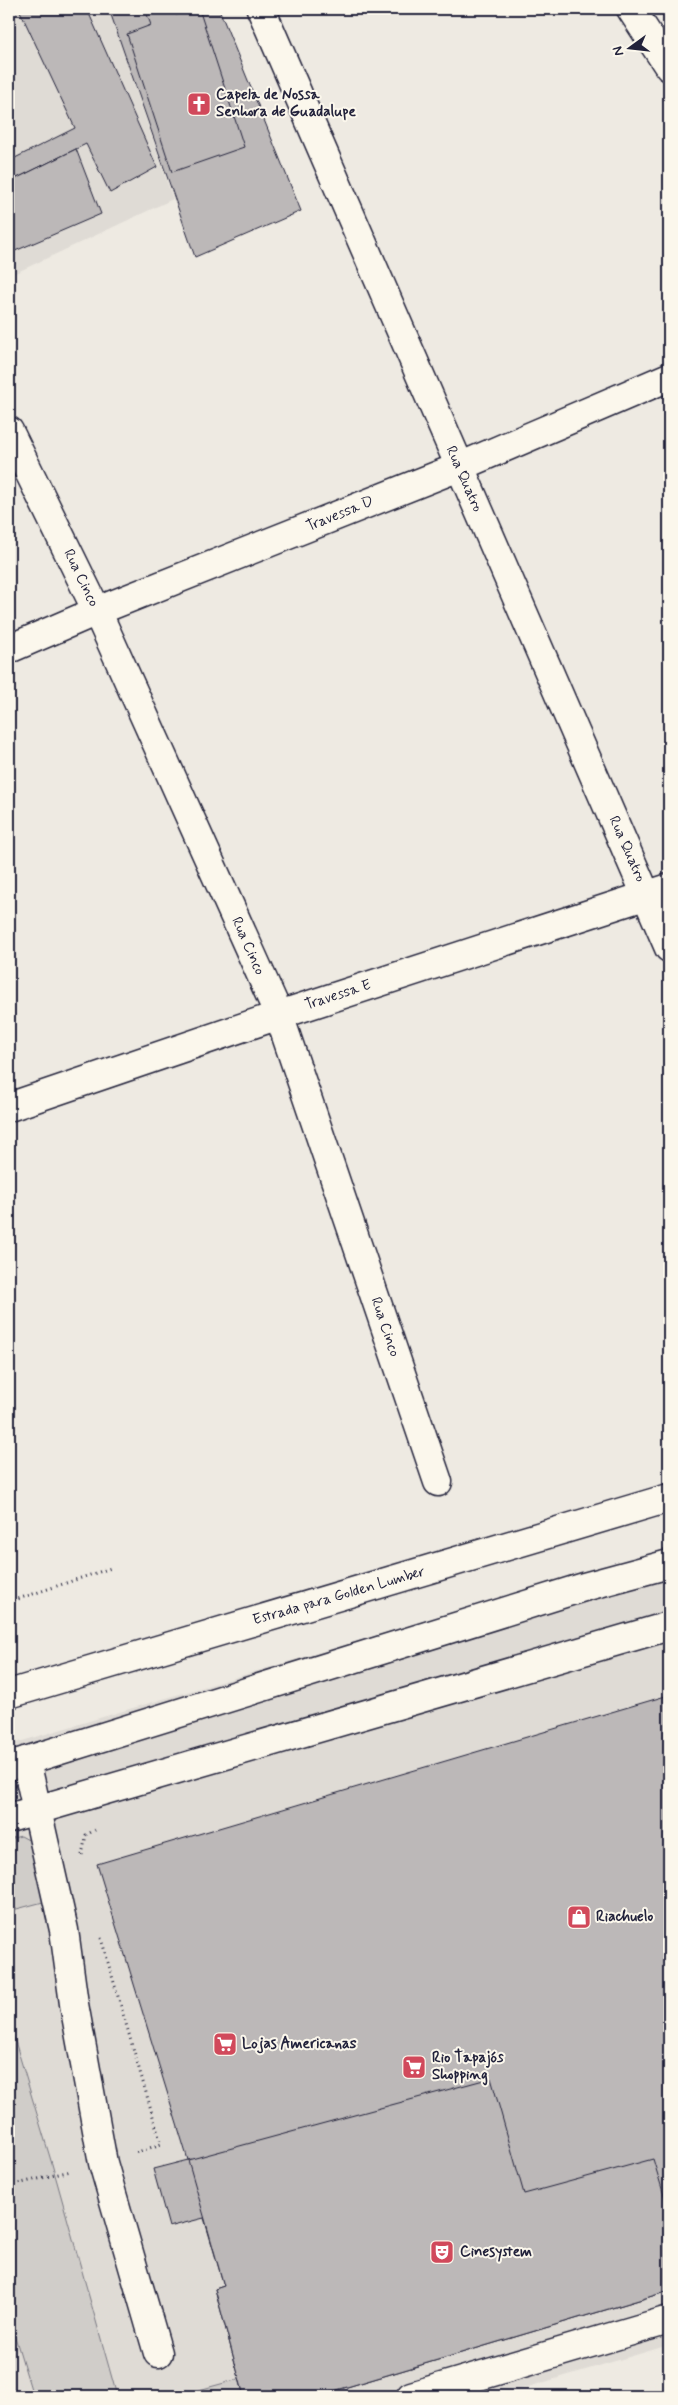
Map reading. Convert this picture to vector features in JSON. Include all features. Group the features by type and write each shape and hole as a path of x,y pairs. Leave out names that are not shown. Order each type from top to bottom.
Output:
{"street":[{"name":"Rua Quatro","path":"260,9 459,467 658,891 669,948"},
{"path":"632,9 669,67"},
{"name":"Travessa D","path":"9,649 97,611 459,467 669,377"},
{"name":"Rua Cinco","path":"9,431 97,611 279,1015 438,1482"},
{"name":"Travessa E","path":"9,1107 279,1015 658,891"},
{"name":"Estrada para Golden Lumber","path":"9,1694 669,1498"},
{"path":"158,2353 103,2163 74,2004 64,1930 38,1810 17,1764 565,1593 669,1564"},
{"path":"9,1818 669,1626"},
{"path":"411,2396 669,2320"}],"path":[{"path":"9,1602 112,1568"},
{"path":"82,1859 86,1835 100,1827"},
{"path":"100,1934 161,2144"}],"shaded area":[{"path":"9,9 109,9 173,199 9,276"},
{"name":"Rio Tapajós Shopping","path":"669,1548 669,2345 498,2396 9,2396 9,1745"},
{"path":"21,1836 32,1842 47,1901 9,1911 9,1839"},
{"path":"9,2021 52,2164 117,2396 33,2396 9,2317"},
{"path":"239,2379 244,2396 177,2396"}],"building":[{"path":"19,9 87,9 157,167 110,193 86,144 9,182 9,161 75,128"},
{"name":"Capela de Nossa Senhora de Guadalupe","path":"109,9 219,9 301,211 195,257"},
{"name":"Capela de Nossa Senhora de Guadalupe","path":"145,9 174,9 176,15 199,9 244,147 172,172 127,34 151,25"},
{"path":"76,149 101,214 15,251 9,236 9,182"},
{"name":"Rio Tapajós Shopping","path":"669,1695 669,2017 667,2017 669,2024 669,2291 317,2396 244,2396 215,2289 224,2286 204,2218 169,2227 153,2169 188,2160 97,1864"},
{"name":"Cinesystem","path":"491,2078 524,2194 653,2159 669,2212 669,2291 317,2396 244,2396 215,2289 224,2286 188,2160"}],"place":[{"name":"Capela de Nossa Senhora de Guadalupe","path":"199,104"},
{"name":"Riachuelo","path":"579,1917"},
{"name":"Lojas Americanas","path":"225,2044"},
{"name":"Rio Tapajós Shopping","path":"414,2067"},
{"name":"Cinesystem","path":"442,2252"}]}
